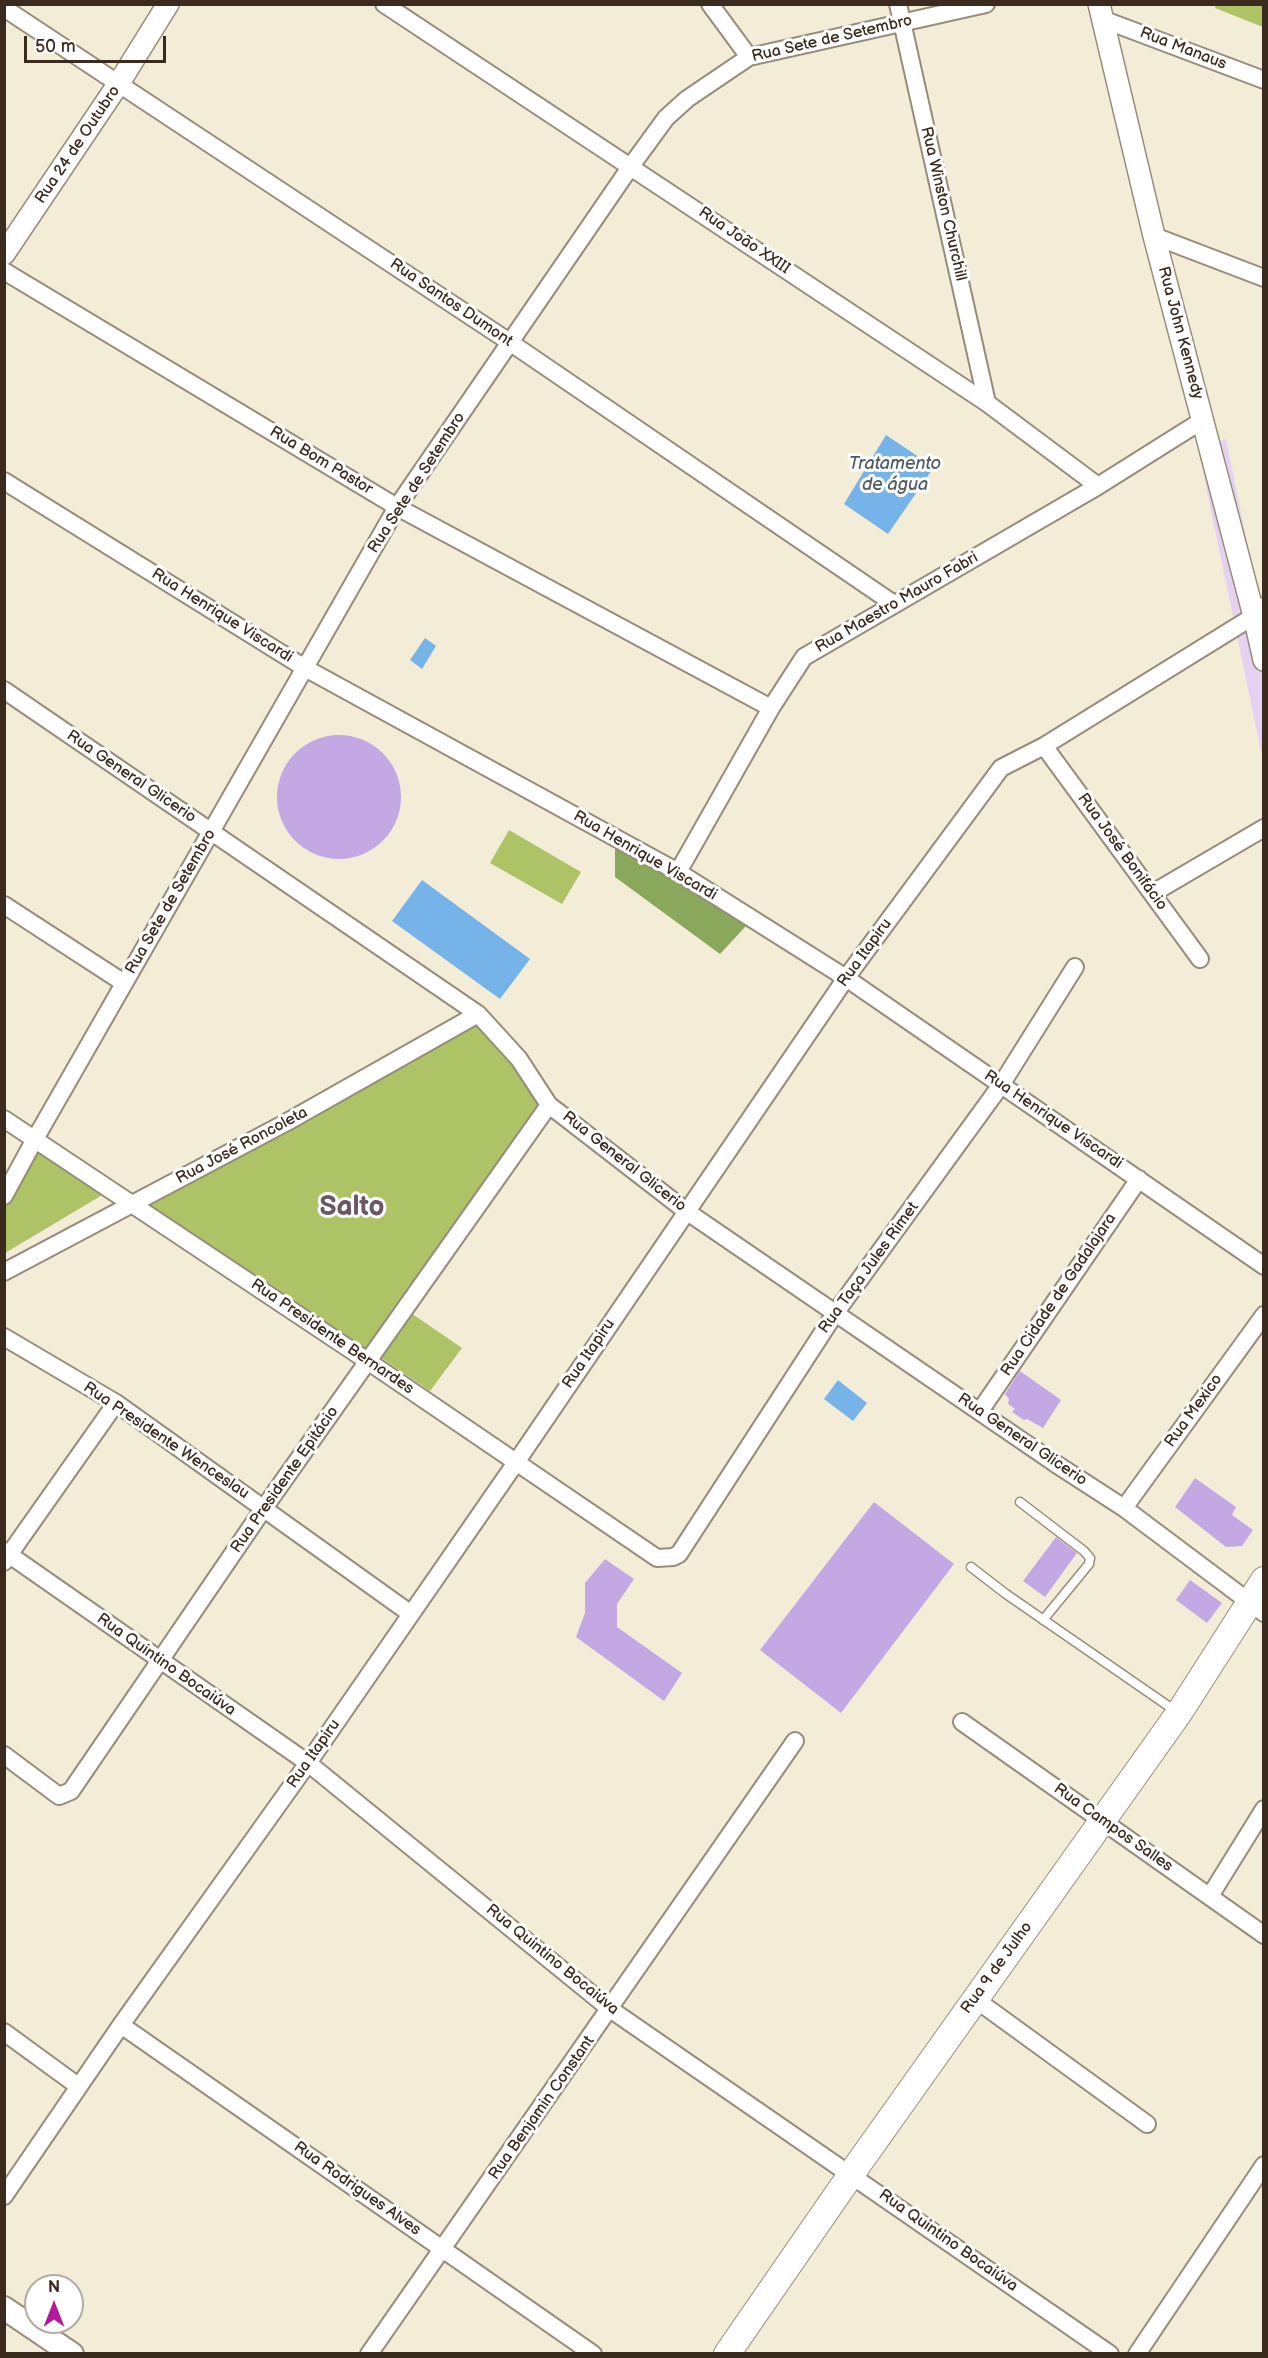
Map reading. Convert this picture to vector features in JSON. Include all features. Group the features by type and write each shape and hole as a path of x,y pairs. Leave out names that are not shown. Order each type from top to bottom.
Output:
{"main road":[{"name":"Rua 9 de Julho","path":"727,2354 975,1999 1256,1608 1263,1580"},
{"path":"4,2308 72,2354"}],"street":[{"name":"Rua 24 de Outubro","path":"4,254 119,83 168,4"},
{"name":"Rua João XXIII","path":"384,4 987,403 1098,486"},
{"path":"710,4 749,57"},
{"name":"Rua Winston Churchill","path":"898,4 987,403"},
{"name":"Rua Sete de Setembro","path":"4,1196 398,507 666,118 687,99 749,57 986,4"},
{"name":"Rua Santos Dumont","path":"4,8 511,343 894,604"},
{"name":"Rua Manaus","path":"1101,12 1263,80"},
{"name":"Rua John Kennedy","path":"1101,12 1154,236 1203,420 1259,611 1263,660"},
{"path":"1154,236 1263,278"},
{"name":"Rua Bom Pastor","path":"4,271 398,507 771,708"},
{"name":"Rua Maestro Mauro Fabri","path":"678,872 771,708 804,657 1098,486 1203,420"},
{"name":"Rua Henrique Viscardi","path":"4,481 305,668 678,872 846,978 1263,1266"},
{"name":"Rua Itapiru","path":"4,2196 78,2086 308,1763 517,1461 846,978 1000,768 1044,746 1259,611"},
{"name":"Rua General Glicerio","path":"4,690 478,1014 519,1059 549,1105 686,1210 1056,1464 1124,1508 1256,1608"},
{"name":"Rua José Bonifácio","path":"1044,746 1200,959"},
{"path":"1153,893 1263,828"},
{"path":"4,905 124,983"},
{"name":"Rua Taça Jules Rimet","path":"657,1558 674,1557 679,1554 836,1312 1001,1085 1075,966"},
{"name":"Rua José Roncoleta","path":"4,1272 287,1122 478,1014"},
{"name":"Rua Presidente Epitácio","path":"4,1755 59,1796 71,1791 158,1660 549,1105"},
{"name":"Rua Presidente Bernardes","path":"4,1119 517,1461 657,1558"},
{"name":"Rua Cidade de Gadalajara","path":"980,1411 1139,1179"},
{"name":"Rua Mexico","path":"1124,1508 1263,1315"},
{"name":"Rua Presidente Wenceslau","path":"4,1337 116,1403 411,1614"},
{"path":"6,1556 116,1403"},
{"name":"Rua Quintino Bocaiúva","path":"6,1556 308,1763 610,2009 1110,2354"},
{"name":"Rua Campos Salles","path":"962,1722 1263,1935"},
{"name":"Rua Benjamin Constant","path":"369,2354 795,1741"},
{"path":"1210,1896 1263,1809"},
{"path":"975,1999 1147,2124"},
{"name":"Rua Rodrigues Alves","path":"121,2025 593,2354"},
{"path":"4,2032 78,2086"},
{"path":"1137,2354 1263,2165"}],"lane":[{"path":"1020,1502 1084,1551 1089,1558 1089,1564 1042,1620"},
{"path":"971,1568 1042,1620 1179,1713"}],"shaded area":[{"path":"1226,439 1263,622 1263,761 1198,448"}],"green space":[{"path":"1216,5 1263,5 1263,27 1215,8"},
{"path":"509,830 581,872 562,904 490,863"},
{"path":"615,846 686,883 746,926 720,954 615,877"},
{"path":"480,1018 548,1106 369,1358 137,1206"},
{"path":"37,1148 104,1194 5,1253 5,1208"},
{"path":"411,1313 462,1348 430,1391 380,1357"}],"water":[{"name":"Tratamento de água","path":"886,435 934,467 888,534 844,504"},
{"path":"425,638 436,646 422,669 410,660"},
{"path":"422,880 530,959 500,999 392,921"},
{"path":"838,1380 867,1403 853,1421 824,1399"}],"building":[{"path":"339,735 363,740 383,753 396,773 401,797 396,821 383,841 363,854 339,859 315,854 295,841 282,821 277,797 282,773 295,753 315,740"},
{"path":"1020,1371 1061,1400 1043,1428 1012,1412 1015,1409 1008,1404 1009,1399 1005,1394"},
{"path":"1195,1478 1236,1507 1232,1515 1253,1530 1242,1546 1226,1547 1175,1507"},
{"path":"874,1502 954,1564 841,1713 760,1650"},
{"path":"1056,1537 1077,1553 1045,1597 1023,1581"},
{"path":"605,1559 634,1579 617,1604 617,1627 682,1673 664,1701 576,1637 585,1613 585,1583"},
{"path":"1190,1580 1222,1603 1207,1623 1176,1600"}],"district":[{"name":"Salto","path":"352,1208"}]}
